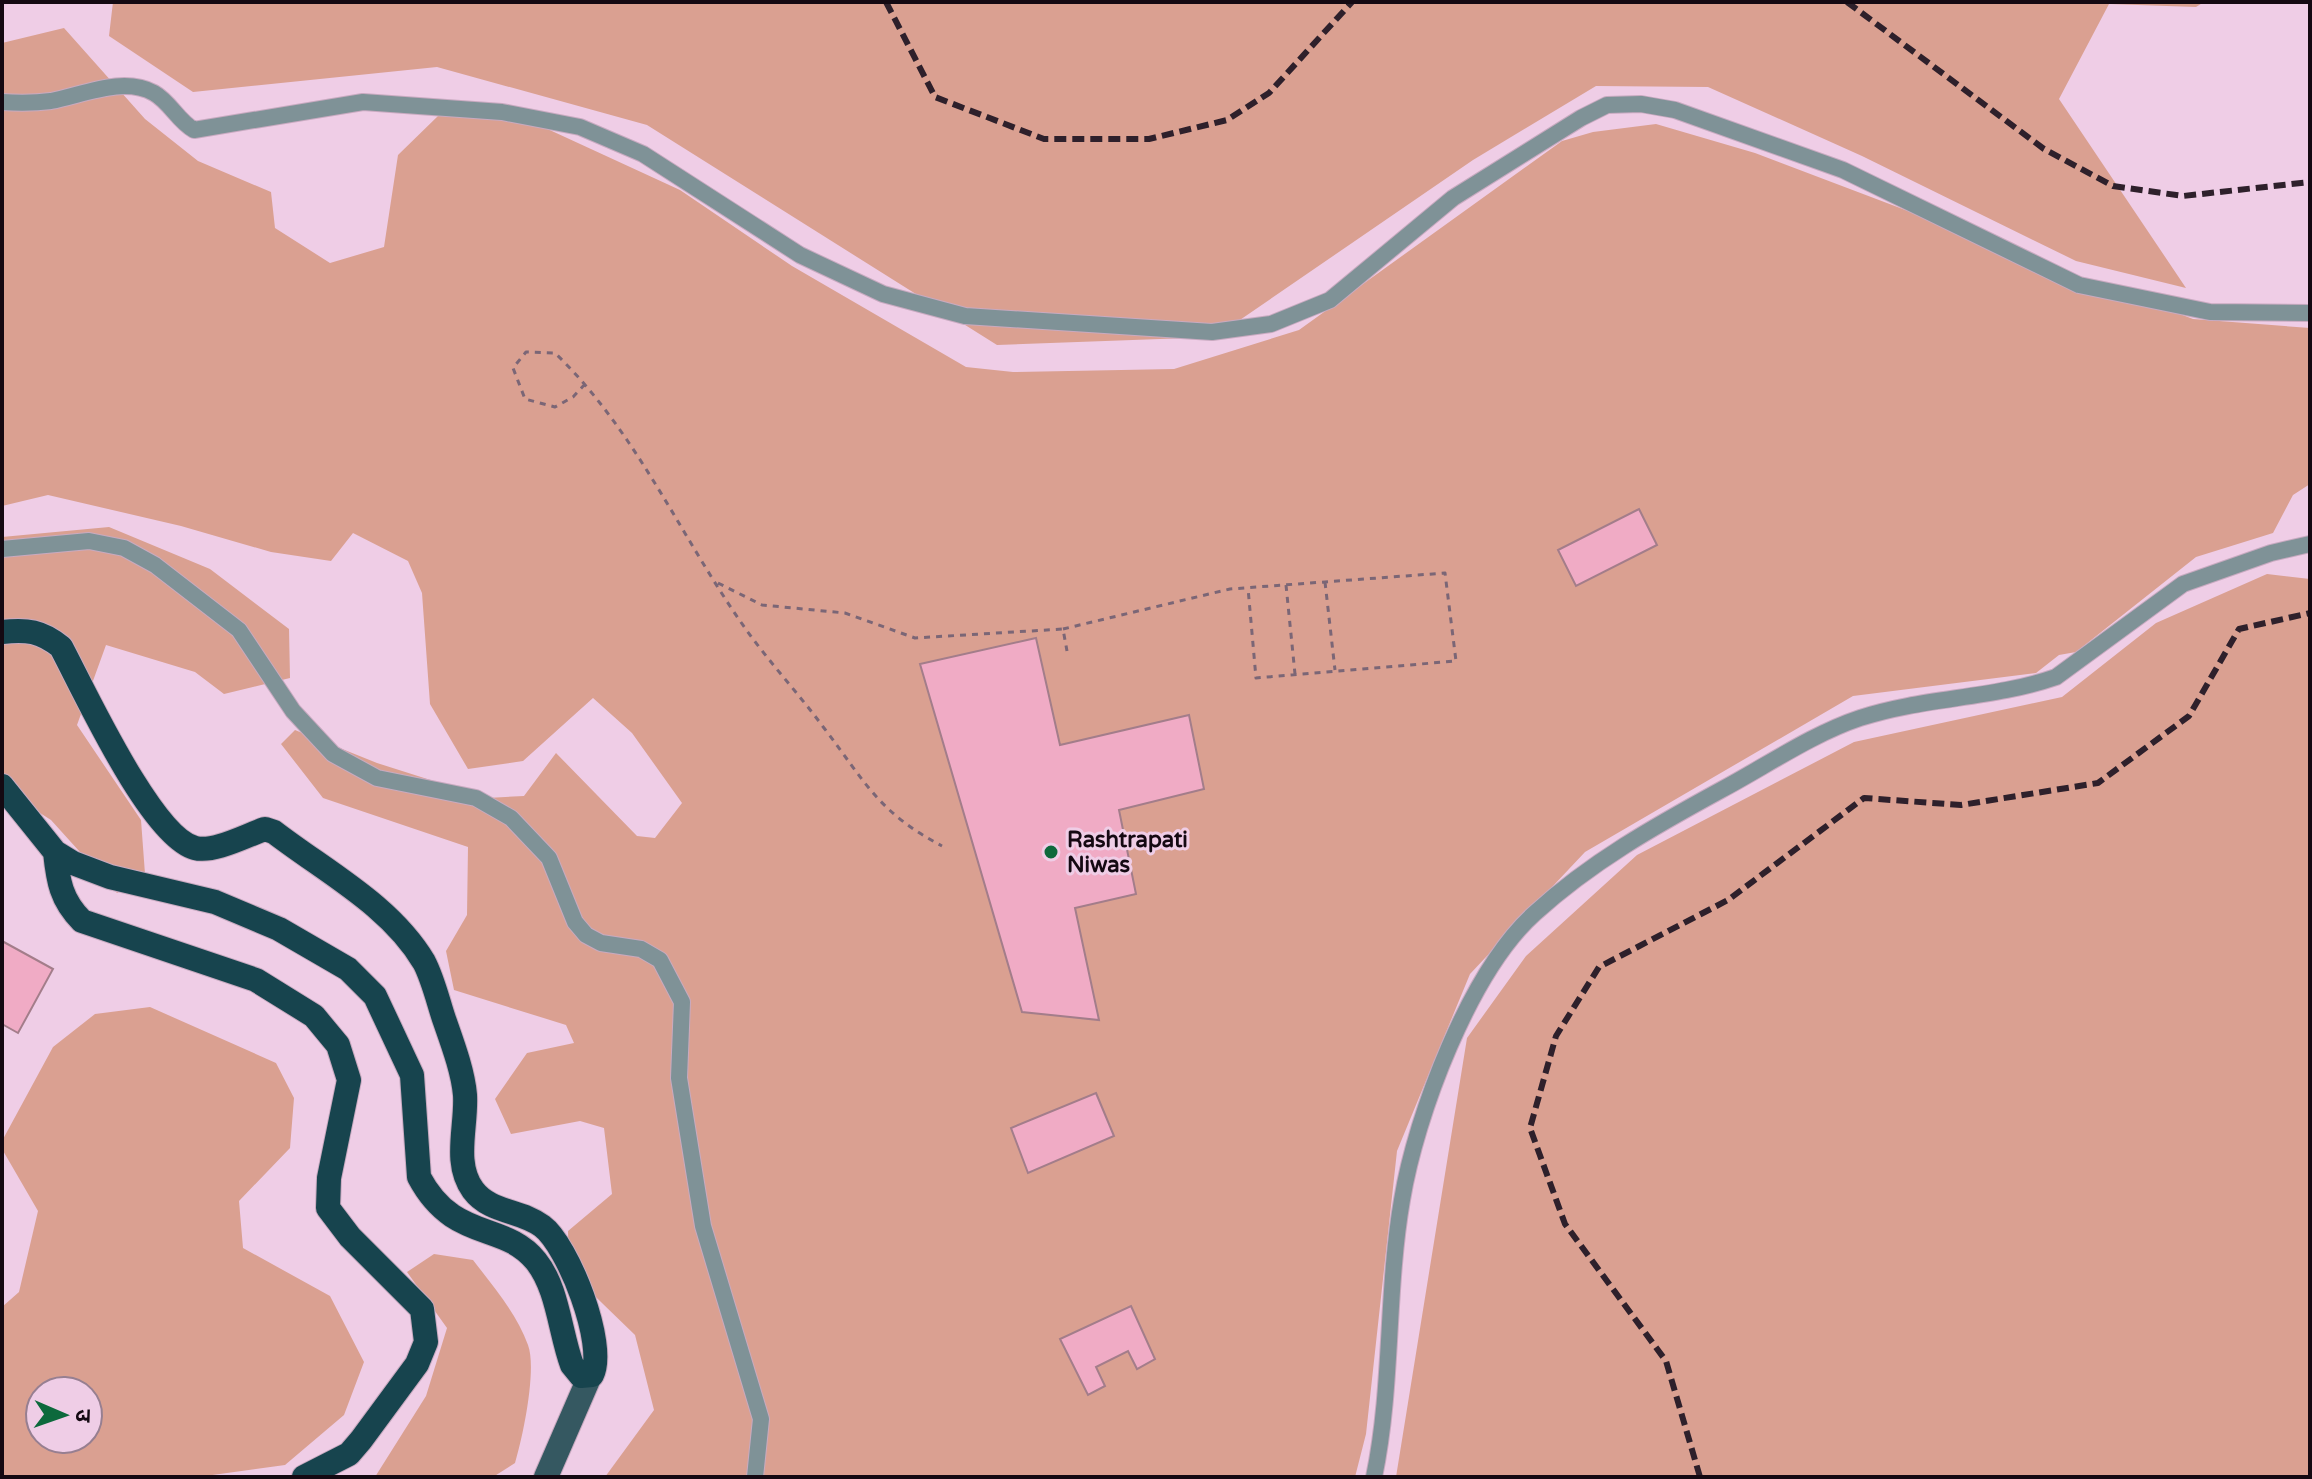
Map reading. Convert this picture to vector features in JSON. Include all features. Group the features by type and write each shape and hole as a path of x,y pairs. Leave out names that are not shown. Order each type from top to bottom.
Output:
{"highway":[{"path":"2,632 26,629 46,635 61,647 147,805 188,845 205,849 265,829 274,832 397,925 425,964 448,1033 465,1094 463,1164 472,1189 488,1204 534,1221 555,1237 588,1316 595,1359 595,1370 589,1378 581,1376 572,1365 546,1277 534,1258 520,1247 462,1224 426,1190 419,1177 412,1075 375,996 348,969 279,929 215,902 110,877 55,852 2,786"},
{"path":"55,852 59,888 68,907 82,921 256,980 314,1016 338,1045 349,1080 330,1168 328,1208 350,1237 422,1309 426,1342 417,1364 349,1454 304,1477"}],"main road":[{"path":"546,1477 589,1378"}],"street":[{"path":"2,102 24,104 98,89 142,88 157,94 184,125 194,130 363,102 430,104 518,115 580,127 643,154 800,255 883,294 965,316 1212,332 1271,324 1330,300 1453,198 1581,118 1607,105 1641,104 1675,110 1843,170 2079,285 2210,312 2310,313"},
{"path":"2,549 89,541 124,548 155,565 239,630 293,711 333,754 377,778 476,798 511,818 549,858 575,922 586,935 601,943 641,949 660,960 682,1002 679,1078 703,1226 761,1419 755,1477"},
{"path":"1374,1477 1385,1399 1393,1269 1410,1167 1440,1070 1485,972 1533,914 1627,842 1833,729 1894,708 2033,685 2056,677 2183,584 2271,553 2310,544"}],"path":[{"path":"585,384 573,397 555,407 525,399 513,368 526,352 555,353 585,384 660,488 744,627 825,729 863,784 906,827 942,846"},
{"path":"718,583 762,605 845,613 915,638 1063,629 1248,588 1445,573 1456,661 1256,678 1248,588"},
{"path":"1325,582 1335,671"},
{"path":"1286,585 1295,674"},
{"path":"1063,629 1067,651"}],"shaded area":[{"path":"113,2 2204,2 2196,7 2109,4 2059,99 2186,288 2076,261 1862,156 1708,87 1596,86 1473,160 1215,337 997,345 647,125 437,67 193,92 109,36"},
{"path":"64,28 145,119 198,161 271,192 275,228 330,263 384,247 398,155 438,116 490,108 541,126 680,190 792,266 966,367 1013,372 1174,369 1299,330 1562,141 1593,132 1656,124 1755,153 2193,319 2310,328 2310,484 2293,495 2273,533 2196,557 2076,652 2059,655 2036,673 1853,696 1585,852 1470,974 1397,1151 1366,1434 1355,1477 605,1477 654,1410 635,1335 569,1271 568,1231 612,1194 604,1128 580,1121 511,1134 495,1099 527,1053 574,1043 566,1025 454,990 446,951 467,915 468,847 323,798 281,744 295,730 377,763 487,798 524,796 556,753 637,836 655,838 682,803 632,733 593,698 523,761 468,769 430,704 422,593 408,561 353,533 331,561 271,552 181,526 48,495 2,506 2,43"},
{"path":"109,527 210,569 289,629 290,678 224,694 195,672 106,645 77,725 141,820 145,874 117,893 51,820 2,789 2,537"},
{"path":"2267,574 2310,579 2310,1477 1396,1477 1467,1038 1526,956 1637,855 1854,742 2062,697 2156,623"},
{"path":"150,1007 276,1063 294,1098 290,1148 239,1201 243,1248 330,1296 364,1362 344,1415 285,1465 198,1477 2,1477 2,1307 19,1292 38,1211 2,1149 2,1141 53,1047 95,1014"},
{"path":"434,1254 473,1260 518,1322 528,1345 531,1370 528,1403 515,1463 493,1477 375,1477 426,1396 447,1328 407,1272"}],"building":[{"path":"1639,509 1657,545 1576,586 1558,550"},
{"name":"Rashtrapati Niwas","path":"1036,638 1060,745 1189,715 1204,789 1119,810 1136,894 1075,908 1099,1020 1022,1012 920,664"},
{"path":"2,941 53,969 18,1033 2,1024"},
{"path":"1096,1093 1114,1136 1028,1173 1011,1128"},
{"path":"1131,1306 1155,1359 1137,1369 1128,1351 1096,1367 1105,1386 1088,1395 1060,1339"}],"railway":[{"path":"886,2 935,97 1044,139 1149,139 1227,120 1269,93 1352,2"},
{"path":"1847,2 2044,149 2113,186 2183,196 2310,182"},
{"path":"1700,1477 1666,1361 1565,1224 1530,1128 1556,1036 1599,967 1728,900 1864,798 1961,805 2098,783 2189,716 2239,629 2310,613"}],"place":[{"name":"Rashtrapati Niwas","path":"1051,852"}]}
